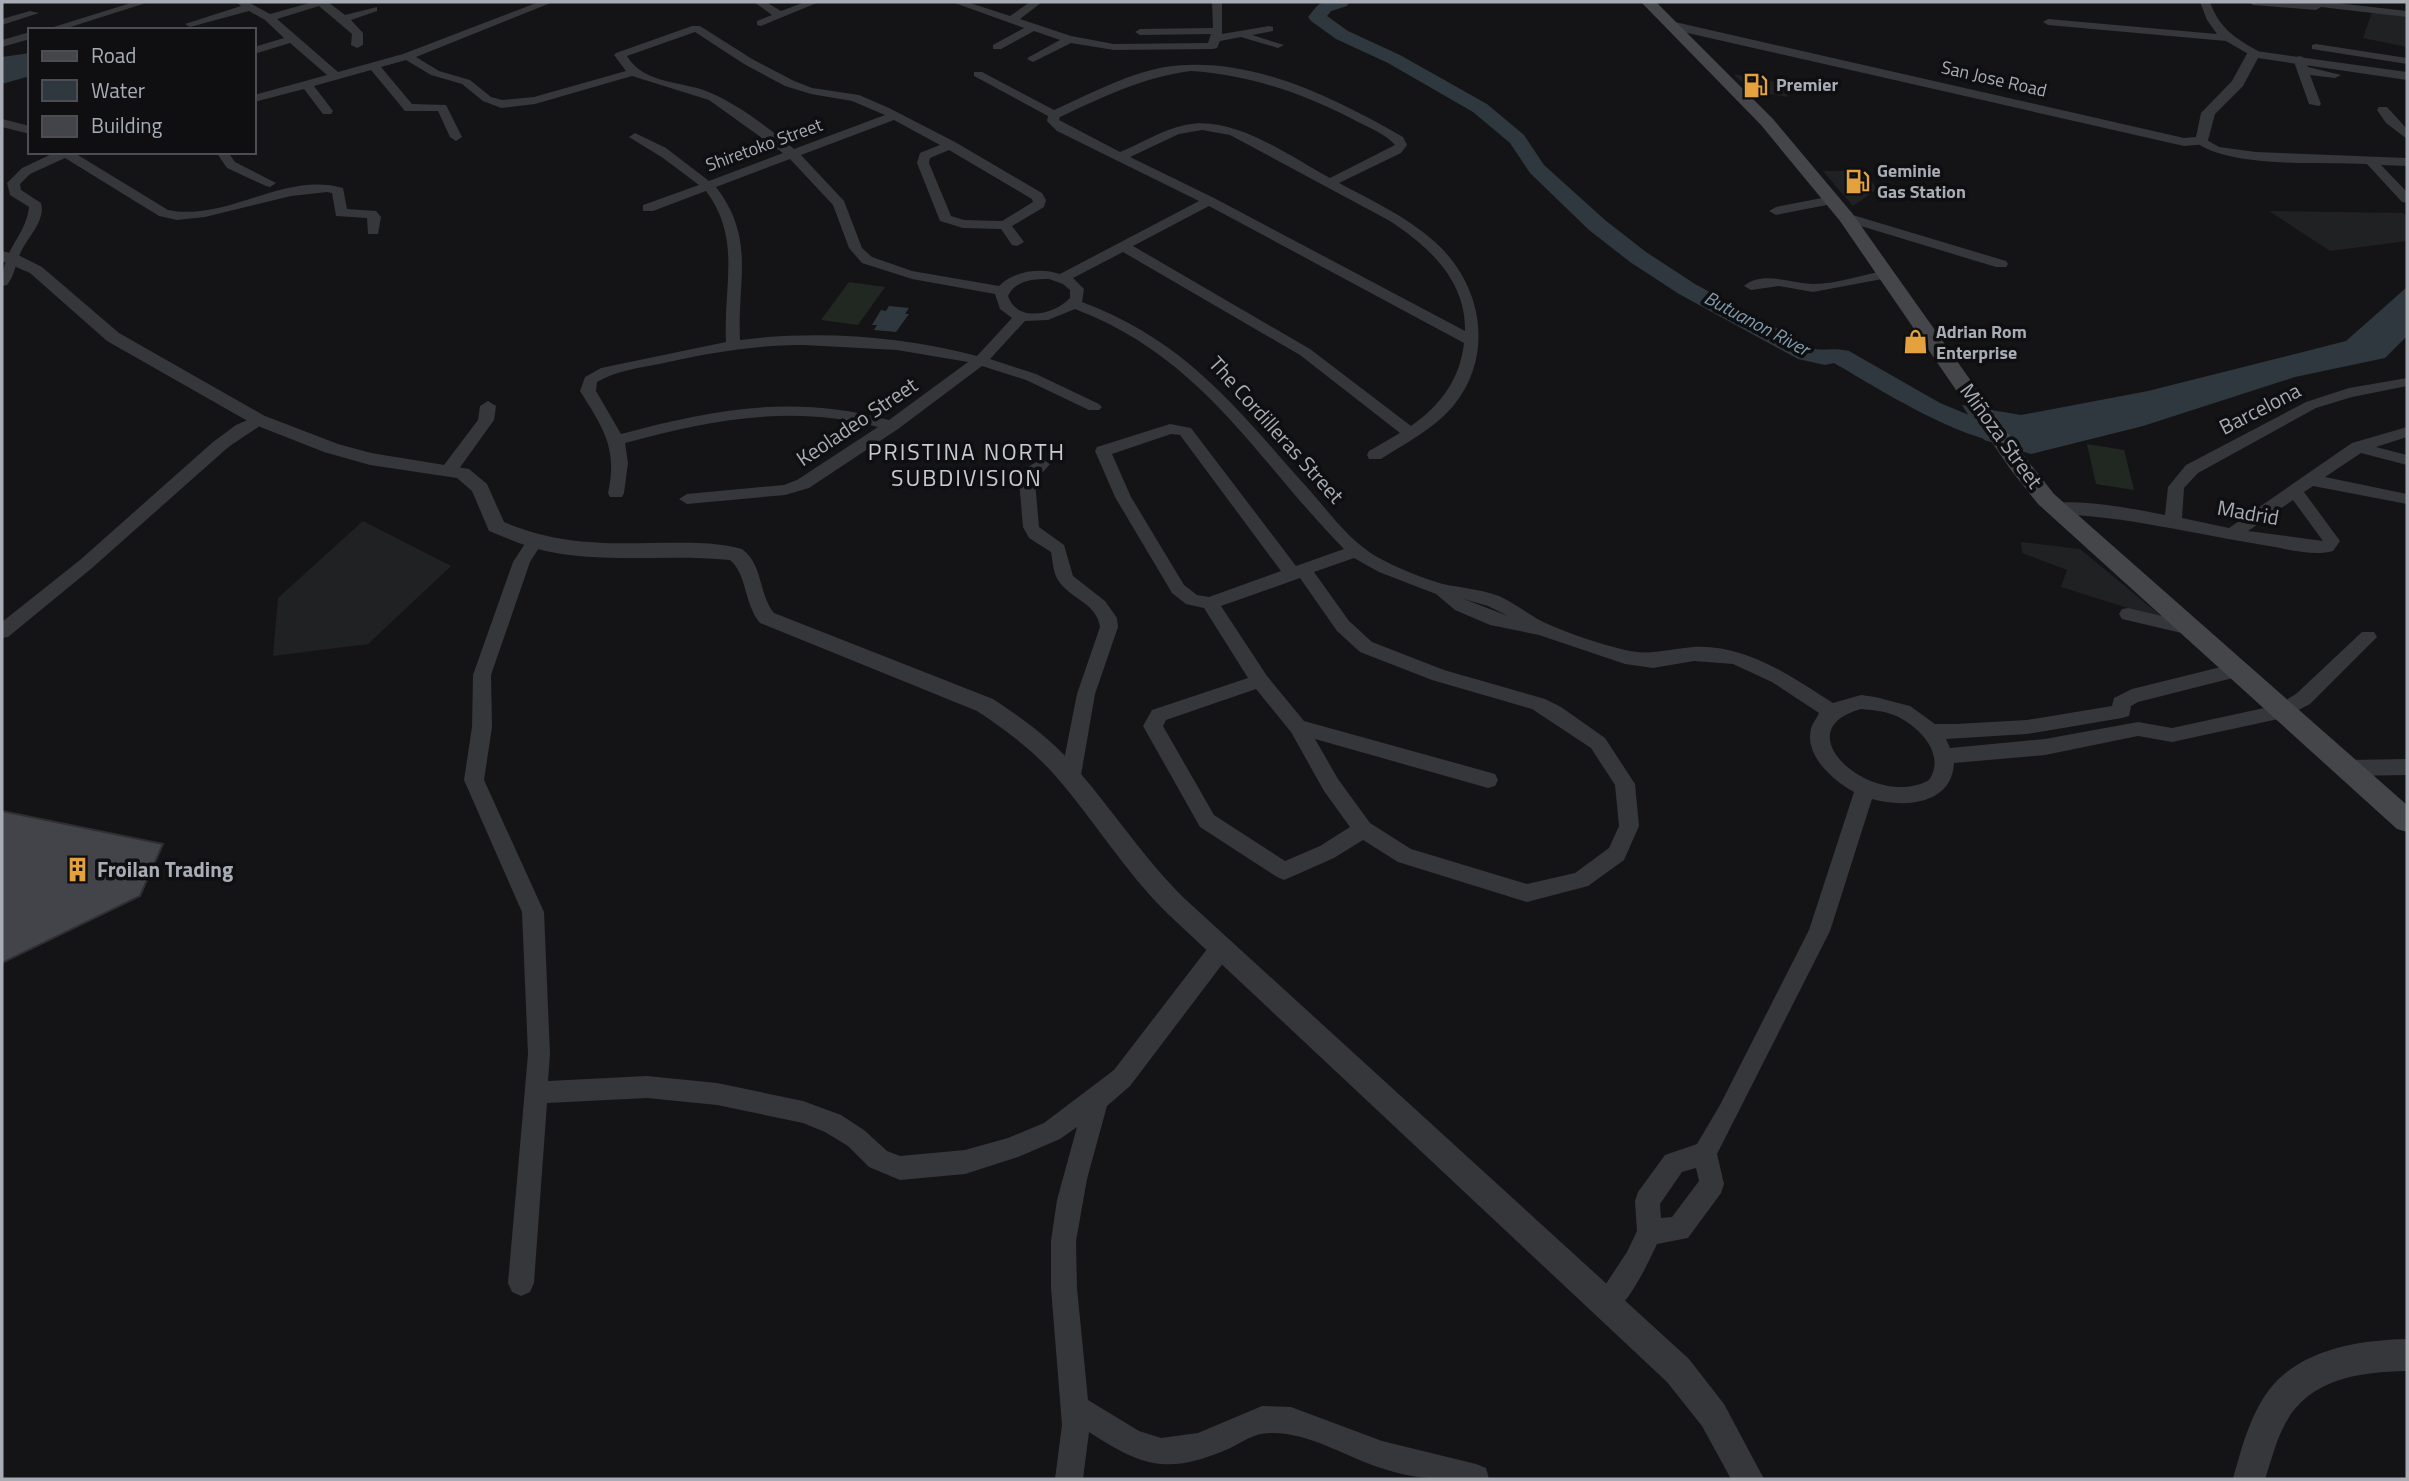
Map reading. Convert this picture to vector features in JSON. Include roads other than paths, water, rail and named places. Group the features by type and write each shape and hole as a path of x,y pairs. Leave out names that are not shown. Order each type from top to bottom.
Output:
{"main road":[{"name":"Miñoza Street","path":"1648,2 1675,26 1767,122 1846,217 2019,465 2050,503 2407,821"}],"street":[{"path":"54,28 96,11 144,2"},
{"path":"269,18 321,2 358,33 357,45"},
{"path":"758,2 779,16"},
{"path":"761,23 814,2"},
{"path":"957,2 1069,39 1114,47 1213,46 1217,2"},
{"path":"1012,20 1037,2"},
{"path":"2205,2 2210,22 2228,38 2254,53 2335,75"},
{"path":"2253,2 2334,9"},
{"path":"2303,2 2407,14"},
{"path":"256,99 308,86 331,75 412,54 543,3"},
{"path":"181,15 193,27 245,4 269,18 331,75"},
{"path":"344,19 373,9"},
{"path":"17,39 2,23 34,13"},
{"path":"2049,22 2228,38"},
{"name":"San Jose Road","path":"1675,26 2148,135 2184,142 2202,141"},
{"path":"998,47 1034,27"},
{"path":"631,73 620,55 696,29 762,69 799,87 862,100 951,145 1000,177 1040,198 1035,208 1005,225 964,224 946,218 923,163 924,156 951,145"},
{"path":"1140,32 1238,35 1269,29"},
{"path":"2335,34 2344,52"},
{"path":"1238,35 1278,45"},
{"path":"2,44 28,36"},
{"path":"256,50 291,39"},
{"path":"1043,56 1069,39"},
{"path":"2316,47 2407,59"},
{"path":"2254,53 2238,83 2208,113 2202,141 2216,150 2256,156 2407,162"},
{"path":"412,54 435,73 453,77 474,87 493,102 535,100 631,73 660,84 707,94 794,153 842,208 852,244 865,259 890,269 1003,291"},
{"path":"2300,65 2407,76"},
{"path":"2300,65 2315,104"},
{"path":"374,66 409,108 442,107 456,137"},
{"path":"1054,115 1131,81 1166,70 1199,69 1263,79 1298,89 1334,104 1399,140 1401,145 1397,150 1330,183"},
{"path":"978,74 1054,115"},
{"path":"308,86 327,111"},
{"path":"2383,110 2407,135"},
{"path":"1054,115 1053,121 1061,128 1209,201 1472,341"},
{"name":"Shiretoko Street","path":"648,208 893,116"},
{"path":"2,123 28,130"},
{"path":"1120,157 1179,130 1200,125 1246,137 1395,218 1435,249 1451,267 1468,303 1471,359 1457,389 1434,416 1375,455"},
{"path":"635,137 648,142 709,183 725,205 735,236 735,277 730,314 733,344"},
{"path":"2,282 9,275 5,259 35,216 36,206 15,192 13,183 26,171 62,154"},
{"path":"69,154 164,214 179,217 202,214 330,186 338,191 341,213 371,214 374,217 373,231"},
{"path":"223,154 230,165 270,183"},
{"path":"2371,160 2407,199"},
{"path":"1776,211 1832,200"},
{"path":"1062,278 1209,201"},
{"path":"1846,217 2001,264"},
{"path":"1005,225 1017,242"},
{"path":"1123,246 1305,352 1410,433"},
{"path":"5,259 36,270 113,337 259,420 331,448 370,459 450,469 475,479 496,526 534,543 593,551 735,554 743,558 748,567 757,604 767,618 985,705 1039,742 1071,775 1150,879 1180,911 1669,1362 1699,1394 1726,1435 1748,1479"},
{"path":"1751,286 1779,282 1813,288 1888,274"},
{"path":"1051,275 1062,278 1077,289 1074,304 1052,316 1022,316 1003,306 1001,296 1008,285 1028,276 1051,275"},
{"name":"The Cordilleras Street","path":"1074,304 1130,327 1159,345 1200,377 1238,416 1356,551 1442,590 1461,606 1502,622 1541,629 1625,657 1654,661 1694,654 1735,658 1779,677 1830,711"},
{"name":"Keoladeo Street","path":"687,499 785,490 803,484 893,426 981,359 1022,316"},
{"path":"616,494 622,472 617,440 588,391 586,386 590,380 606,371 733,344 867,342 981,359 1053,385 1094,407"},
{"name":"Barcelona","path":"2173,522 2176,487 2182,478 2210,459 2311,405 2349,393 2407,382"},
{"path":"450,469 486,420 488,406"},
{"path":"617,440 727,413 778,409 831,410 893,426"},
{"path":"2,632 86,564 219,446 242,428 259,420"},
{"path":"1210,603 1260,681 1298,727 1331,785 1363,829 1405,856 1527,892 1581,880 1617,854 1629,825 1625,784 1598,743 1554,712 1498,691 1438,675 1366,647 1343,626 1298,573 1185,431 1170,429 1106,449 1102,454 1178,589 1192,600 1210,603 1298,573 1356,551"},
{"path":"2230,535 2358,447 2407,432"},
{"path":"2358,447 2407,460"},
{"path":"1042,464 1030,473 1027,481 1031,527 1035,534 1058,548 1065,579 1106,611 1109,621 1086,694 1071,775"},
{"path":"2311,480 2407,499"},
{"name":"Madrid","path":"2050,503 2173,522 2230,535 2327,547 2332,541 2294,490"},
{"path":"521,1283 539,1054 533,912 474,780 482,727 482,675 518,574 534,543"},
{"path":"2128,614 2190,629"},
{"path":"1945,755 2045,747 2138,729 2172,735 2283,711 2303,699 2368,637"},
{"path":"2138,729 2122,710 2122,703 2133,696 2237,670"},
{"path":"1260,681 1159,715 1153,726 1207,821 1284,871 1327,852 1363,829"},
{"path":"1861,702 1899,709 1931,731 1945,755 1945,773 1934,787 1915,795 1891,796 1866,789 1847,779 1832,765 1822,750 1819,736 1821,722 1830,711 1861,702"},
{"path":"1931,731 1975,733 2030,729 2122,710"},
{"path":"1298,727 1488,780"},
{"path":"2348,768 2407,766"},
{"path":"1650,1232 1679,1229 1712,1184 1705,1153 1819,932 1866,789"},
{"path":"534,1093 647,1087 761,1101 832,1123 856,1138 878,1159 900,1168 965,1162 1009,1149 1052,1131 1097,1099 1122,1078 1222,947"},
{"path":"1069,1479 1076,1436 1076,1408 1063,1259 1071,1196 1097,1099"},
{"path":"1605,1305 1636,1261 1650,1232 1647,1201 1674,1163 1705,1153"},
{"path":"2249,1479 2266,1429 2283,1398 2306,1378 2333,1366 2366,1358 2407,1355"},
{"path":"1076,1408 1144,1450 1161,1453 1186,1451 1220,1438 1247,1423 1274,1418 1297,1422 1381,1455 1476,1478"}],"water":[{"path":"28,53 28,77 2,84 2,57"},
{"path":"2407,287 2407,336 2385,358 2295,377 2143,426 2031,454 1984,440 1962,405 2021,415 2148,391 2346,341"},
{"path":"889,306 909,308 905,314 909,314 896,332 874,330 877,325 872,325 881,310 886,311"}],"waterway":[{"name":"Butuanon River","path":"1341,2 1325,7 1317,17 1342,35 1394,59 1480,108 1517,139 1537,169 1597,225 1638,257 1687,289 1807,354 1825,358 1833,354 1840,356 1931,408 1974,427 2017,436"}],"place":[{"name":"Premier","path":"1756,85"},
{"name":"Geminie Gas Station","path":"1857,181"},
{"name":"Adrian Rom Enterprise","path":"1916,342"},
{"name":"Froilan Trading","path":"77,870"}],"district":[{"name":"PRISTINA NORTH SUBDIVISION","path":"967,465"}]}
